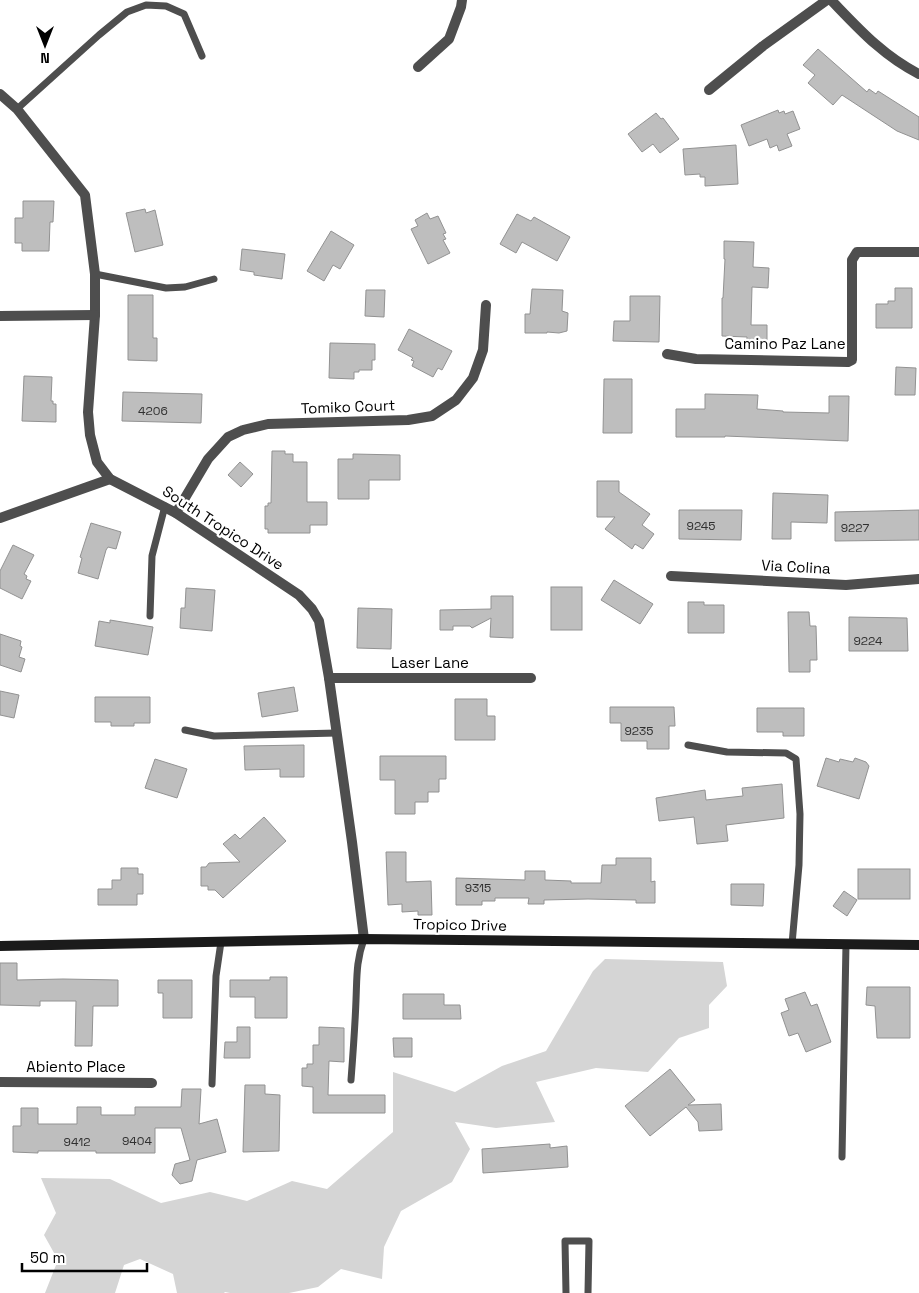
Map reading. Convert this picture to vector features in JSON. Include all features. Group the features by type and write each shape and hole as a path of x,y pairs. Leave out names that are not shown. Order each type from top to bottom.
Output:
{"street":[{"path":"418,67 449,39 462,0"},
{"path":"709,90 763,46 829,0 875,45 919,74"},
{"name":"South Tropico Drive","path":"0,94 17,109 85,195 95,274 95,316 88,412 90,435 97,462 110,479 165,506 299,596 312,609 319,622 329,678 364,939"},
{"name":"Camino Paz Lane","path":"667,354 696,359 829,360 848,362 852,360 852,260 857,252 919,252"},
{"name":"Tomiko Court","path":"176,513 208,459 228,437 243,430 268,424 408,420 432,416 456,400 473,378 483,350 486,305"},
{"path":"0,316 95,316"},
{"path":"0,518 110,479"},
{"name":"Via Colina","path":"672,576 846,585 919,579"},
{"name":"Laser Lane","path":"329,678 531,678"},
{"name":"Tropico Drive","path":"0,946 364,939 919,945"},
{"name":"Abiento Place","path":"0,1082 152,1083"}],"lane":[{"path":"17,109 127,12 146,5 166,6 184,14 202,56"},
{"path":"95,274 166,288 185,287 214,279"},
{"path":"150,616 152,556 165,506"},
{"path":"185,730 214,736 336,734"},
{"path":"688,745 727,752 786,753 796,759 800,814 799,865 792,944"},
{"path":"350,1080 356,998 356,970 358,955 364,939"},
{"path":"212,1084 216,976 221,942"},
{"path":"842,1157 846,944"},
{"path":"566,1293 565,1241 589,1241 588,1293"}],"shaded area":[{"path":"605,959 723,962 727,986 709,1005 709,1028 679,1038 648,1072 596,1068 536,1082 555,1122 496,1128 455,1122 470,1149 452,1182 401,1211 384,1247 382,1279 341,1269 318,1287 289,1293 177,1293 173,1274 140,1259 124,1265 115,1293 45,1293 58,1260 44,1235 56,1213 41,1178 110,1179 161,1203 210,1192 247,1201 292,1181 327,1189 393,1132 393,1072 455,1092 502,1066 546,1051 593,971"}],"building":[{"path":"818,49 867,92 869,89 876,94 878,91 919,117 919,140 897,131 842,95 833,105 808,83 815,75 803,65"},
{"path":"778,110 779,113 784,111 785,114 793,111 800,129 787,134 792,146 779,151 777,145 770,148 767,139 749,146 741,125"},
{"path":"656,113 661,119 663,118 679,139 660,153 653,144 642,152 628,134"},
{"path":"736,145 738,184 705,186 705,177 700,177 700,174 685,175 683,149"},
{"path":"23,201 54,201 53,222 50,222 49,251 22,251 22,243 15,243 15,218 23,218"},
{"path":"145,209 146,213 155,210 163,245 135,252 126,213"},
{"path":"427,213 430,219 438,216 446,233 443,234 446,239 443,240 450,253 428,264 411,229 418,226 415,220"},
{"path":"517,214 531,221 534,217 570,237 557,261 522,242 516,253 500,244"},
{"path":"331,231 354,245 340,269 333,265 324,281 307,271"},
{"path":"724,241 754,242 753,267 769,268 768,288 752,287 751,325 767,325 767,344 747,343 747,337 722,336"},
{"path":"242,249 285,254 282,279 254,275 254,272 240,270"},
{"path":"895,288 912,288 912,328 876,328 876,304 888,304 888,301 895,301"},
{"path":"532,289 563,290 562,311 568,313 567,331 559,333 525,333 525,314 530,314"},
{"path":"366,290 385,290 384,317 365,316"},
{"path":"128,295 153,295 153,338 157,338 157,361 128,360"},
{"path":"630,296 660,296 659,342 613,341 614,321 630,321"},
{"path":"409,329 452,351 442,370 438,368 433,377 412,366 414,361 411,360 413,358 398,350"},
{"path":"330,343 375,344 375,360 372,360 372,370 354,372 354,379 329,378"},
{"path":"896,367 916,368 915,395 895,395"},
{"path":"24,376 52,377 51,401 53,401 53,404 56,404 56,422 22,421"},
{"path":"604,379 632,379 632,433 603,433"},
{"path":"123,392 202,394 201,423 122,421"},
{"path":"705,394 758,395 757,409 783,412 829,413 829,396 849,396 848,441 725,436 676,437 676,409 705,409"},
{"path":"272,451 285,451 285,454 293,454 293,462 307,462 307,502 327,502 327,525 310,525 310,533 268,533 268,529 265,529 265,506 271,503"},
{"path":"353,454 400,455 400,480 369,480 369,499 338,499 338,459 353,459"},
{"path":"240,462 253,474 241,487 228,475"},
{"path":"597,481 619,481 619,492 650,514 642,525 654,534 643,549 635,544 632,549 605,529 615,517 597,517"},
{"path":"773,493 828,495 827,523 791,522 791,539 772,539"},
{"path":"679,510 742,510 741,540 679,539"},
{"path":"919,510 919,540 835,541 835,512"},
{"path":"91,523 121,532 116,549 108,547 106,550 98,579 78,573 82,558 80,557"},
{"path":"13,545 34,555 24,574 27,576 26,579 31,581 22,599 0,588 0,571"},
{"path":"614,580 653,604 640,624 601,600"},
{"path":"551,587 582,587 582,630 551,630"},
{"path":"186,588 215,590 212,631 180,628 181,608 185,608"},
{"path":"491,596 513,596 513,638 490,637 491,618 472,628 470,626 453,626 453,630 440,630 440,610 491,609"},
{"path":"688,602 704,602 704,605 724,605 724,633 688,633"},
{"path":"358,608 392,609 391,649 357,648"},
{"path":"788,612 809,612 810,626 816,626 817,660 810,660 810,672 789,672"},
{"path":"849,617 907,618 908,651 849,651"},
{"path":"110,620 153,627 148,655 95,646 99,621 110,623"},
{"path":"0,634 21,641 20,646 22,647 19,657 25,659 21,672 0,665"},
{"path":"294,687 298,711 262,717 258,693"},
{"path":"0,691 19,695 14,718 0,715"},
{"path":"95,697 150,697 150,723 134,723 134,726 111,726 111,722 95,722"},
{"path":"455,699 487,699 487,716 495,716 495,740 455,740"},
{"path":"610,707 674,707 675,726 669,726 669,749 647,749 647,741 621,741 621,723 610,723"},
{"path":"757,708 804,708 804,736 783,736 783,732 757,732"},
{"path":"304,745 304,777 280,777 280,769 245,770 244,746"},
{"path":"380,756 446,756 446,779 439,779 439,792 428,792 428,802 415,802 415,814 395,814 395,780 380,780"},
{"path":"826,758 839,762 840,759 853,762 855,758 866,762 869,766 859,799 817,786"},
{"path":"155,759 187,769 177,798 145,788"},
{"path":"782,784 784,818 726,825 728,841 697,844 694,817 659,821 656,798 705,790 706,800 743,796 742,788"},
{"path":"264,817 286,841 223,898 215,890 208,890 208,886 201,886 201,867 206,867 209,863 240,862 223,844 235,834 240,839"},
{"path":"386,852 406,852 406,882 431,881 432,915 418,915 418,911 402,912 402,904 388,905"},
{"path":"616,858 651,858 651,882 655,881 655,903 636,903 636,900 588,899 544,900 544,904 528,904 529,898 495,898 495,901 482,901 482,905 456,905 456,878 525,880 525,871 545,871 545,880 571,881 571,883 601,883 602,865 616,865"},
{"path":"121,868 138,868 138,874 143,874 143,894 137,894 137,905 98,905 98,889 112,889 112,880 121,880"},
{"path":"858,869 910,869 910,899 858,899"},
{"path":"731,884 764,884 763,906 731,905"},
{"path":"844,891 857,900 847,916 833,906"},
{"path":"0,963 17,963 17,980 118,980 118,1006 93,1006 92,1046 75,1046 76,1001 40,1001 40,1006 0,1005"},
{"path":"270,977 287,977 287,1018 255,1018 255,997 230,997 230,980 270,980"},
{"path":"158,980 192,980 192,1018 163,1018 163,993 158,993"},
{"path":"867,987 910,987 910,1038 877,1038 875,1006 866,1005"},
{"path":"805,992 811,1006 817,1004 831,1042 806,1052 798,1033 789,1036 781,1013 789,1010 785,999"},
{"path":"403,994 444,994 444,1005 460,1005 461,1019 403,1019"},
{"path":"237,1027 250,1027 250,1058 224,1058 225,1042 237,1042"},
{"path":"319,1027 344,1028 344,1062 329,1061 328,1095 385,1095 385,1113 313,1113 313,1087 302,1086 302,1068 307,1068 307,1064 313,1064 313,1045 319,1045"},
{"path":"393,1038 412,1038 412,1057 394,1057"},
{"path":"670,1069 695,1100 688,1105 721,1104 722,1130 699,1131 698,1122 686,1107 650,1136 625,1106"},
{"path":"245,1085 265,1085 265,1094 280,1095 279,1151 243,1152"},
{"path":"182,1089 201,1089 199,1124 217,1119 226,1152 197,1160 192,1181 180,1184 172,1175 175,1164 190,1160 181,1128 155,1128 155,1153 96,1153 96,1151 13,1152 13,1126 21,1126 21,1108 38,1108 38,1124 77,1124 77,1107 101,1107 101,1115 135,1115 135,1107 181,1107"},
{"path":"550,1144 550,1148 567,1146 568,1167 483,1173 482,1149"}]}
